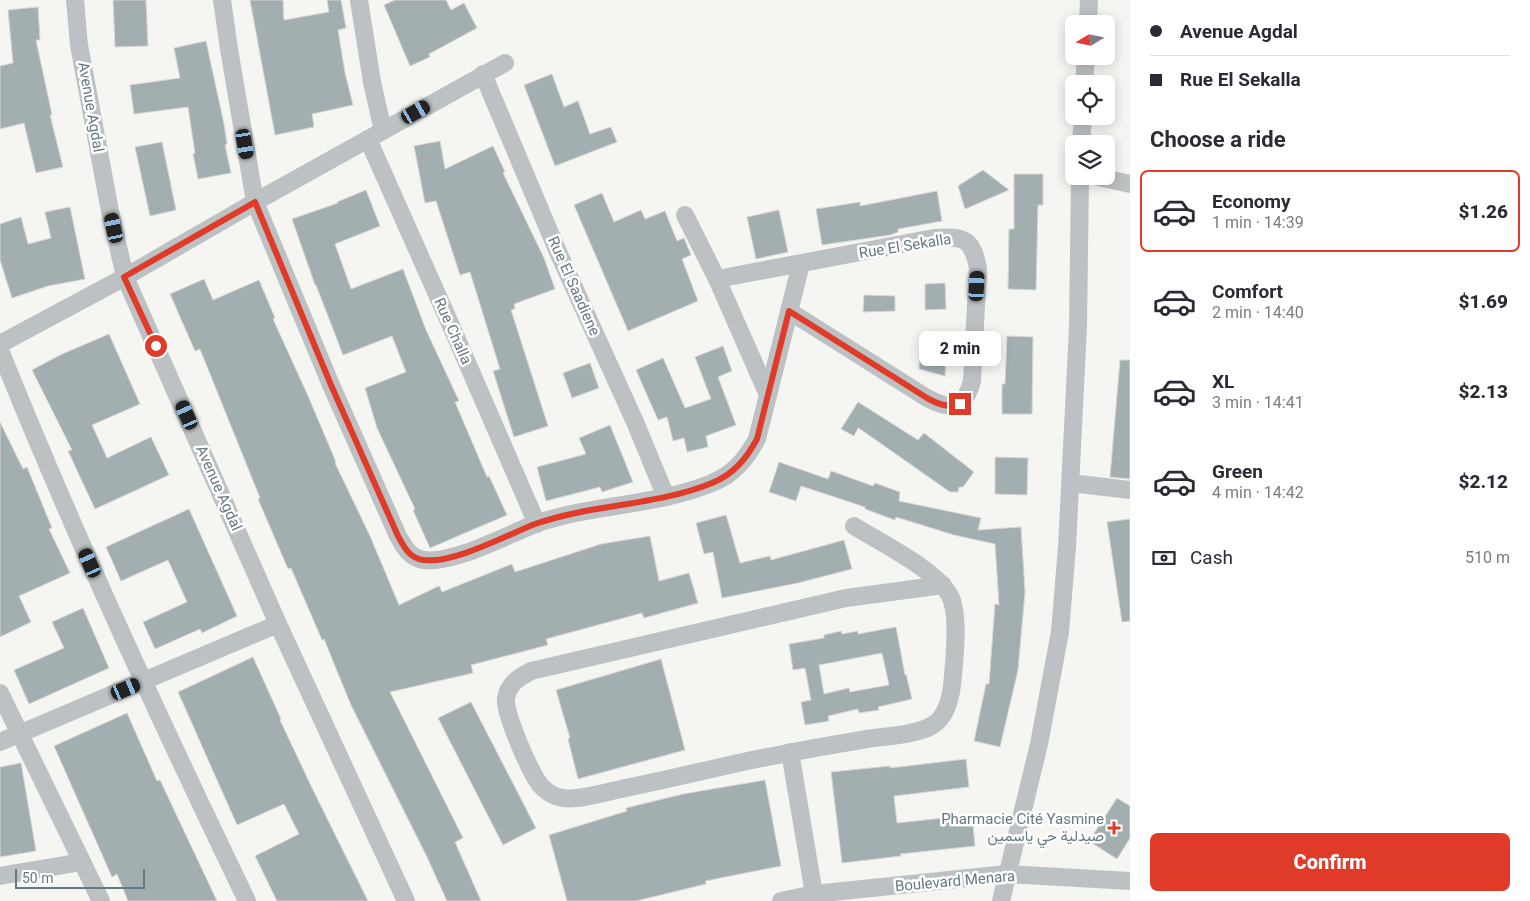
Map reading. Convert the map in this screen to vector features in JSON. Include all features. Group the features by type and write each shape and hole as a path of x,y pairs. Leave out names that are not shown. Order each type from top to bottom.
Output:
{"street":[{"name":"Avenue Agdal","path":"75,0 81,54 108,202 124,277 278,624 406,901"},
{"path":"222,0 255,202 331,385 398,536 407,551 414,557 423,560 455,557 537,524 578,512 666,496 714,482 731,471 747,458 757,439 801,264"},
{"name":"Rue Challa","path":"359,0 372,82 375,135 452,328 537,524"},
{"path":"1088,15 1089,0"},
{"path":"0,344 124,277 505,63"},
{"name":"Rue El Saadiene","path":"483,74 558,252 635,422 666,496"},
{"path":"1115,181 1130,184"},
{"path":"1001,901 1039,744 1060,632 1068,547 1078,327 1080,185"},
{"path":"685,215 717,279 768,395"},
{"name":"Rue El Sekalla","path":"717,279 934,238 955,237 962,239 973,250 978,268 972,381 969,394 960,404 942,406 789,311"},
{"path":"0,350 44,460 144,681 247,901"},
{"path":"1071,483 1130,490"},
{"path":"854,526 923,569 943,585 950,596 955,613 955,653 948,702 944,714 933,725 922,729 790,752 601,794 564,799 553,795 541,786 517,739 506,711 506,699 515,680 531,671 846,598 943,585"},
{"path":"0,742 278,624"},
{"path":"0,693 101,901"},
{"path":"790,752 814,894"},
{"path":"0,876 82,862"},
{"name":"Boulevard Menara","path":"781,901 814,894 1007,874 1130,881"}],"building":[{"path":"113,0 146,0 148,46 115,47"},
{"path":"250,0 283,0 284,20 329,12 327,0 341,0 346,28 338,30 345,73 353,105 312,114 314,127 275,135"},
{"path":"395,0 446,0 451,10 464,3 477,28 429,54 430,57 410,66 384,5"},
{"path":"38,7 40,40 36,40 52,115 50,115 63,167 36,173 24,123 0,129 0,66 13,63 8,10"},
{"path":"206,41 224,124 227,144 225,145 231,173 198,179 193,154 195,153 188,107 134,114 130,85 180,78 174,48"},
{"path":"552,74 564,107 578,101 590,134 611,127 617,142 555,166 524,85"},
{"path":"440,141 445,169 493,146 505,172 503,173 544,258 555,289 514,304 515,309 511,310 548,426 514,437 493,371 500,369 470,272 460,275 436,201 425,203 414,146"},
{"path":"162,142 176,210 150,216 135,147"},
{"path":"983,170 1009,190 965,209 958,186"},
{"path":"1014,174 1043,174 1043,205 1038,205 1036,290 1008,289 1009,229 1014,229"},
{"path":"366,190 380,226 335,244 351,289 403,269 426,330 459,401 455,402 487,477 489,476 507,515 430,548 413,510 415,509 377,428 365,388 406,372 392,336 343,355 315,285 292,219 338,203"},
{"path":"937,191 942,221 898,229 898,232 890,235 822,245 816,209 860,202 860,206"},
{"path":"602,193 614,222 641,210 645,219 665,211 677,241 684,238 691,255 682,259 698,301 628,331 574,205"},
{"path":"70,207 85,279 48,286 12,298 0,260 0,224 21,217 28,244 51,238 45,212"},
{"path":"779,210 788,252 756,259 747,217"},
{"path":"204,279 213,300 259,280 275,318 273,319 308,396 335,463 370,536 399,605 439,586 442,592 512,564 515,572 601,544 650,536 659,581 689,573 698,603 644,618 642,613 546,639 548,645 471,665 473,673 390,692 463,838 455,842 481,901 447,901 351,705 324,639 322,640 291,568 288,569 258,499 260,498 200,349 195,351 170,294"},
{"path":"945,283 946,309 925,310 925,284"},
{"path":"864,295 895,296 895,311 863,312"},
{"path":"109,334 140,404 92,425 107,458 151,437 169,475 95,509 68,451 72,450 32,370 60,355"},
{"path":"920,334 947,335 945,376 919,369"},
{"path":"1007,336 1033,337 1032,414 1002,414 1002,384 1005,384"},
{"path":"723,346 732,371 718,377 736,425 706,436 708,447 687,452 684,438 673,441 667,417 658,420 636,370 663,358 685,408 711,399 695,357"},
{"path":"1120,360 1130,360 1130,479 1110,477"},
{"path":"590,363 599,388 572,398 563,373"},
{"path":"858,402 918,440 924,433 974,472 963,487 959,487 958,492 950,492 858,428 854,436 841,429"},
{"path":"0,422 23,469 27,467 52,528 49,529 70,573 19,596 31,622 0,637"},
{"path":"610,425 633,482 602,492 600,487 546,501 537,467 586,454 579,438"},
{"path":"995,457 1028,458 1027,495 995,494"},
{"path":"779,462 828,479 831,471 873,486 875,483 900,492 899,501 981,518 978,530 1021,527 1025,592 1018,670 1000,747 974,741 986,684 989,684 995,604 999,605 995,544 954,535 896,517 895,520 865,509 865,507 801,486 796,501 769,492"},
{"path":"189,509 237,616 202,633 200,629 155,649 143,622 187,602 168,560 121,581 106,547"},
{"path":"726,515 740,563 770,556 771,560 844,540 852,569 798,583 722,598 713,552 704,554 696,523"},
{"path":"1130,519 1130,621 1122,622 1107,522"},
{"path":"83,608 109,668 29,704 14,670 64,648 52,622"},
{"path":"896,627 905,675 912,699 878,707 879,710 859,713 858,709 828,716 829,721 805,725 801,702 811,700 805,668 793,670 789,644 824,638 824,635 841,631 842,634 858,631 858,634","holes":["882,653 889,685 850,692 849,688 824,694 819,665"]},
{"path":"253,657 280,720 368,901 277,901 255,856 299,834 284,804 237,825 178,692"},
{"path":"661,659 685,750 578,779 568,739 570,738 556,690"},
{"path":"471,702 536,828 503,845 438,718"},
{"path":"127,713 157,781 160,780 217,901 128,901 117,874 112,877 54,746"},
{"path":"966,759 969,787 894,796 897,823 972,815 975,846 900,854 901,856 842,863 831,772 890,766 890,768"},
{"path":"21,763 36,851 0,857 0,767"},
{"path":"765,780 781,866 705,881 706,884 636,901 567,901 549,835 627,811 626,808 683,794"},
{"path":"1117,798 1130,806 1130,838 1117,859 1089,841"}],"place":[{"name":"Pharmacie Cité Yasmine صيدلية حي ياسمين","path":"1114,828"}],"route":[{"path":"156,346 124,277 255,202 331,385 398,536 407,551 414,557 423,560 455,557 537,524 578,512 639,502 694,489 714,482 731,471 747,458 757,439 789,311 927,398 942,406 960,404"}]}
